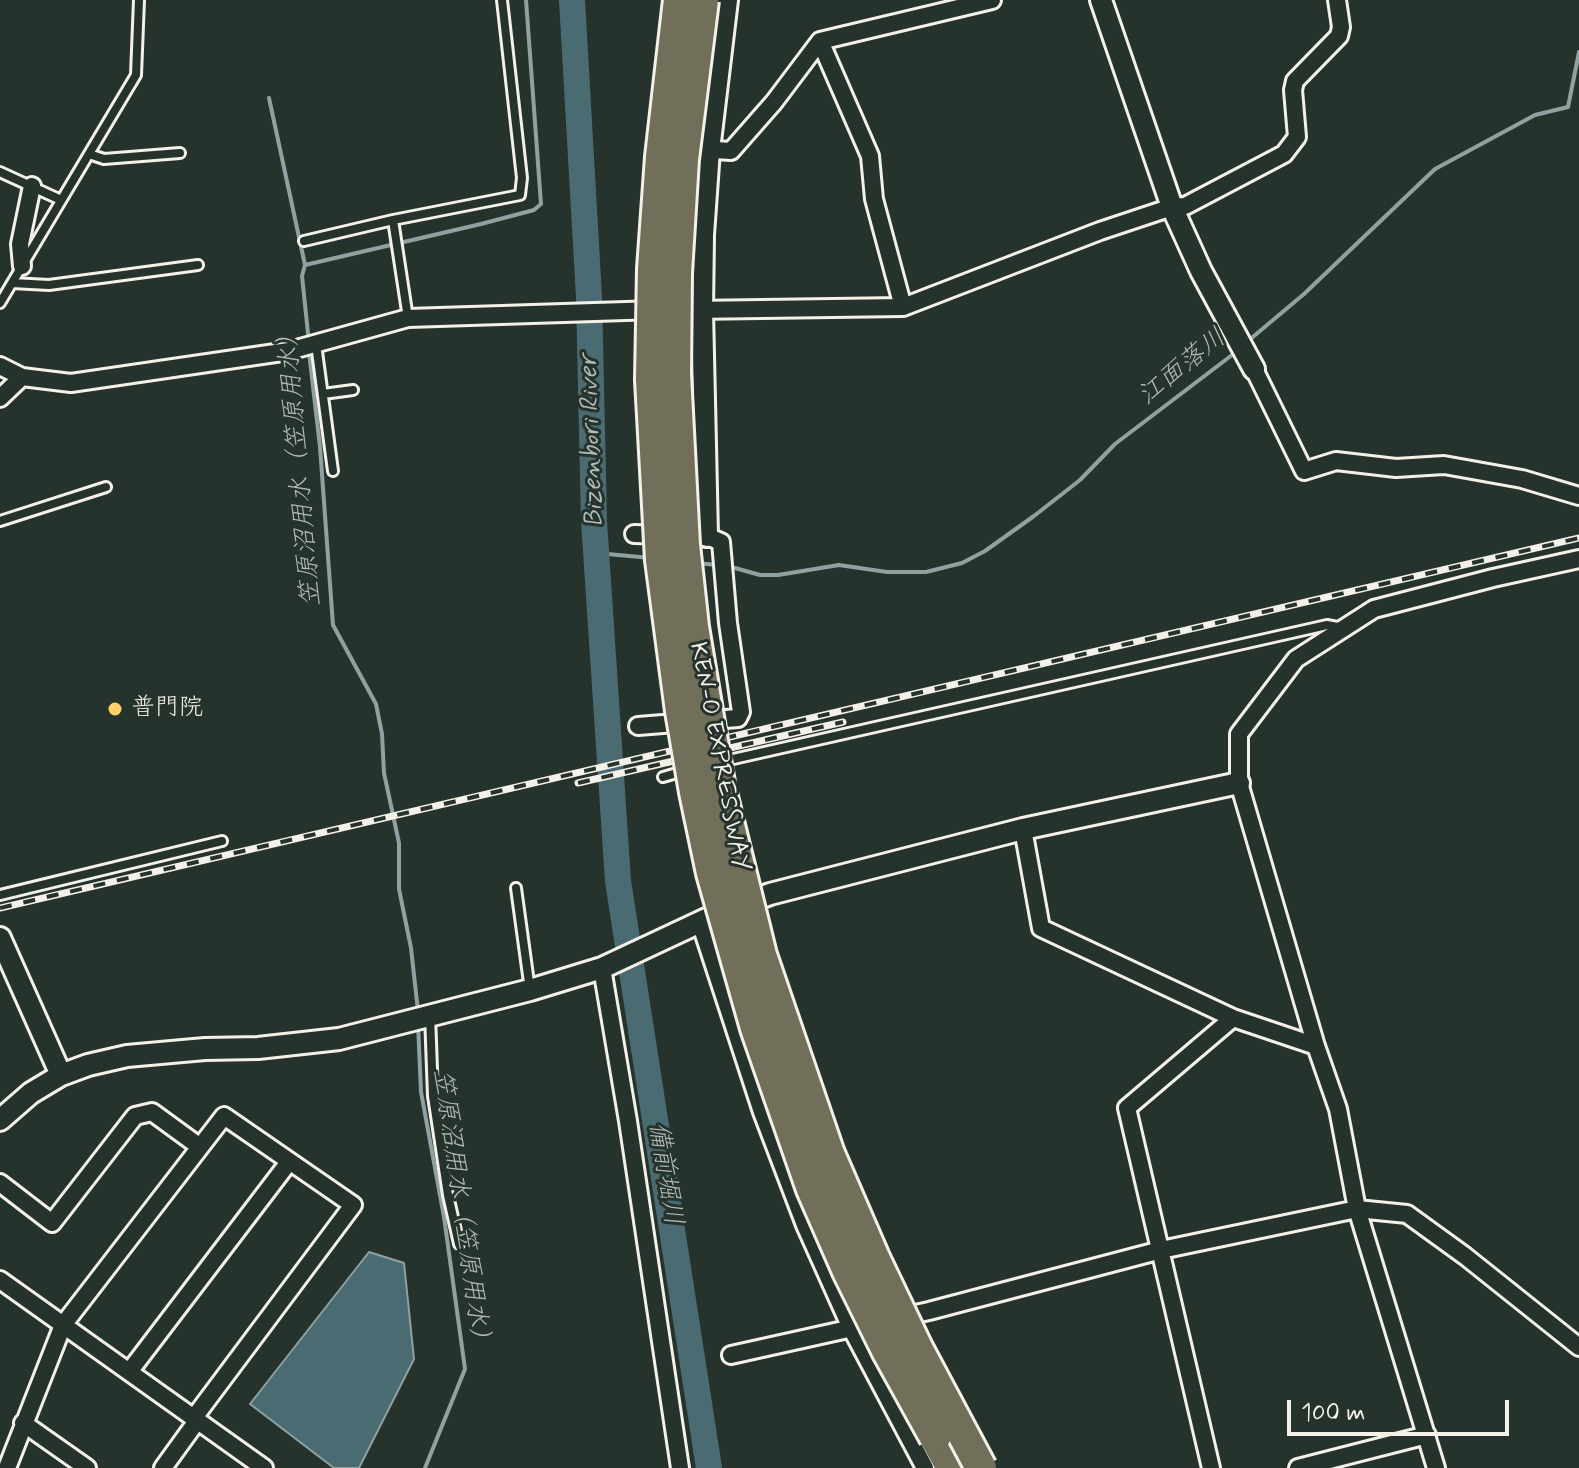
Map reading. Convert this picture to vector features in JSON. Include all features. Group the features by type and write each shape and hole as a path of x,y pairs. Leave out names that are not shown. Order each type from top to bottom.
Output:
{"highway":[{"name":"KEN-O EXPRESSWAY","path":"679,0 661,157 653,269 651,380 661,560 695,792 712,873 756,1028 812,1189 888,1352 952,1468"},
{"name":"KEN-O EXPRESSWAY","path":"703,0 683,159 676,273 675,374 684,545 693,627 720,789 761,955 829,1154 917,1348 981,1468"}],"street":[{"path":"707,536 702,310 709,150 727,0"},
{"path":"670,148 731,151 774,102 820,41 992,0"},
{"path":"1101,0 1172,207 1201,271 1304,471 1336,461 1396,468 1444,465 1522,479 1579,496"},
{"path":"0,366 22,377 71,383 289,351 408,318 903,307 1100,231 1172,207 1185,206 1284,154 1293,145 1298,126 1293,90 1295,81 1339,36 1341,27 1337,0"},
{"path":"820,41 870,156 874,199 903,307"},
{"path":"22,266 20,244 32,186"},
{"path":"0,398 22,377"},
{"path":"634,534 707,536 721,542 728,623 741,712 738,718 638,726"},
{"path":"1436,1468 1357,1209 1338,1109 1316,1046 1239,783 1239,734 1296,659 1374,609 1579,559"},
{"path":"0,1120 31,1093 61,1075 88,1065 127,1056 258,1048 339,1039 603,968 700,922 770,894 1023,829 1239,783"},
{"path":"1023,829 1041,928 1233,1018 1316,1046"},
{"path":"700,922 762,1112 805,1225 851,1328 925,1468"},
{"path":"0,938 61,1075"},
{"path":"603,968 680,1468"},
{"path":"1211,1468 1127,1108 1233,1018"},
{"path":"0,1183 52,1223 135,1116 152,1112 200,1147"},
{"path":"7,1468 63,1325 224,1116 353,1205 163,1468"},
{"path":"129,1372 289,1162"},
{"path":"731,1355 929,1311 1161,1250 1357,1209 1407,1214 1579,1347"},
{"path":"0,1280 264,1468"},
{"path":"23,1423 87,1468"},
{"path":"1298,1468 1427,1435"}],"lane":[{"path":"0,303 136,75 139,0"},
{"path":"304,241 520,195 522,178 502,0"},
{"path":"89,154 104,159 180,153"},
{"path":"0,172 61,200"},
{"path":"393,220 408,318"},
{"path":"12,283 49,285 198,265"},
{"path":"316,344 333,471"},
{"path":"323,394 353,390"},
{"path":"0,521 106,487"},
{"path":"663,777 741,756 1327,625 1343,629"},
{"path":"0,895 222,841"},
{"path":"516,888 530,990"},
{"path":"421,1016 448,1195 459,1244"}],"water":[{"path":"369,1252 404,1263 414,1359 359,1468 334,1468 250,1404"}],"waterway":[{"name":"笠原沼用水（笠原用水）","path":"305,265 481,224 534,210 541,204 526,0"},
{"name":"Bizenbori River","path":"572,0 589,297 594,521 618,881 709,1468"},
{"name":"江面落川","path":"1248,341 1304,294 1435,169 1535,115 1568,107 1579,52"},
{"path":"269,98 305,265 302,276 309,343"},
{"name":"笠原沼用水（笠原用水）","path":"309,352 320,447 333,625 376,704 382,734 384,773 399,843 399,889 411,948 418,1011"},
{"name":"江面落川","path":"735,568 760,575 839,565 887,572 926,572 962,563 985,551 1034,516 1080,480 1115,444 1236,352"},
{"name":"江面落川","path":"597,553 651,558"},
{"name":"江面落川","path":"696,563 717,565"},
{"name":"笠原沼用水（笠原用水）","path":"418,1024 421,1092 444,1217 465,1369 425,1468"}],"railway":[{"path":"0,908 1579,538"},
{"path":"578,783 843,722"}],"place":[{"name":"普門院","path":"115,709"}],"water label":[{"name":"備前堀川","path":"664,1174"}]}
